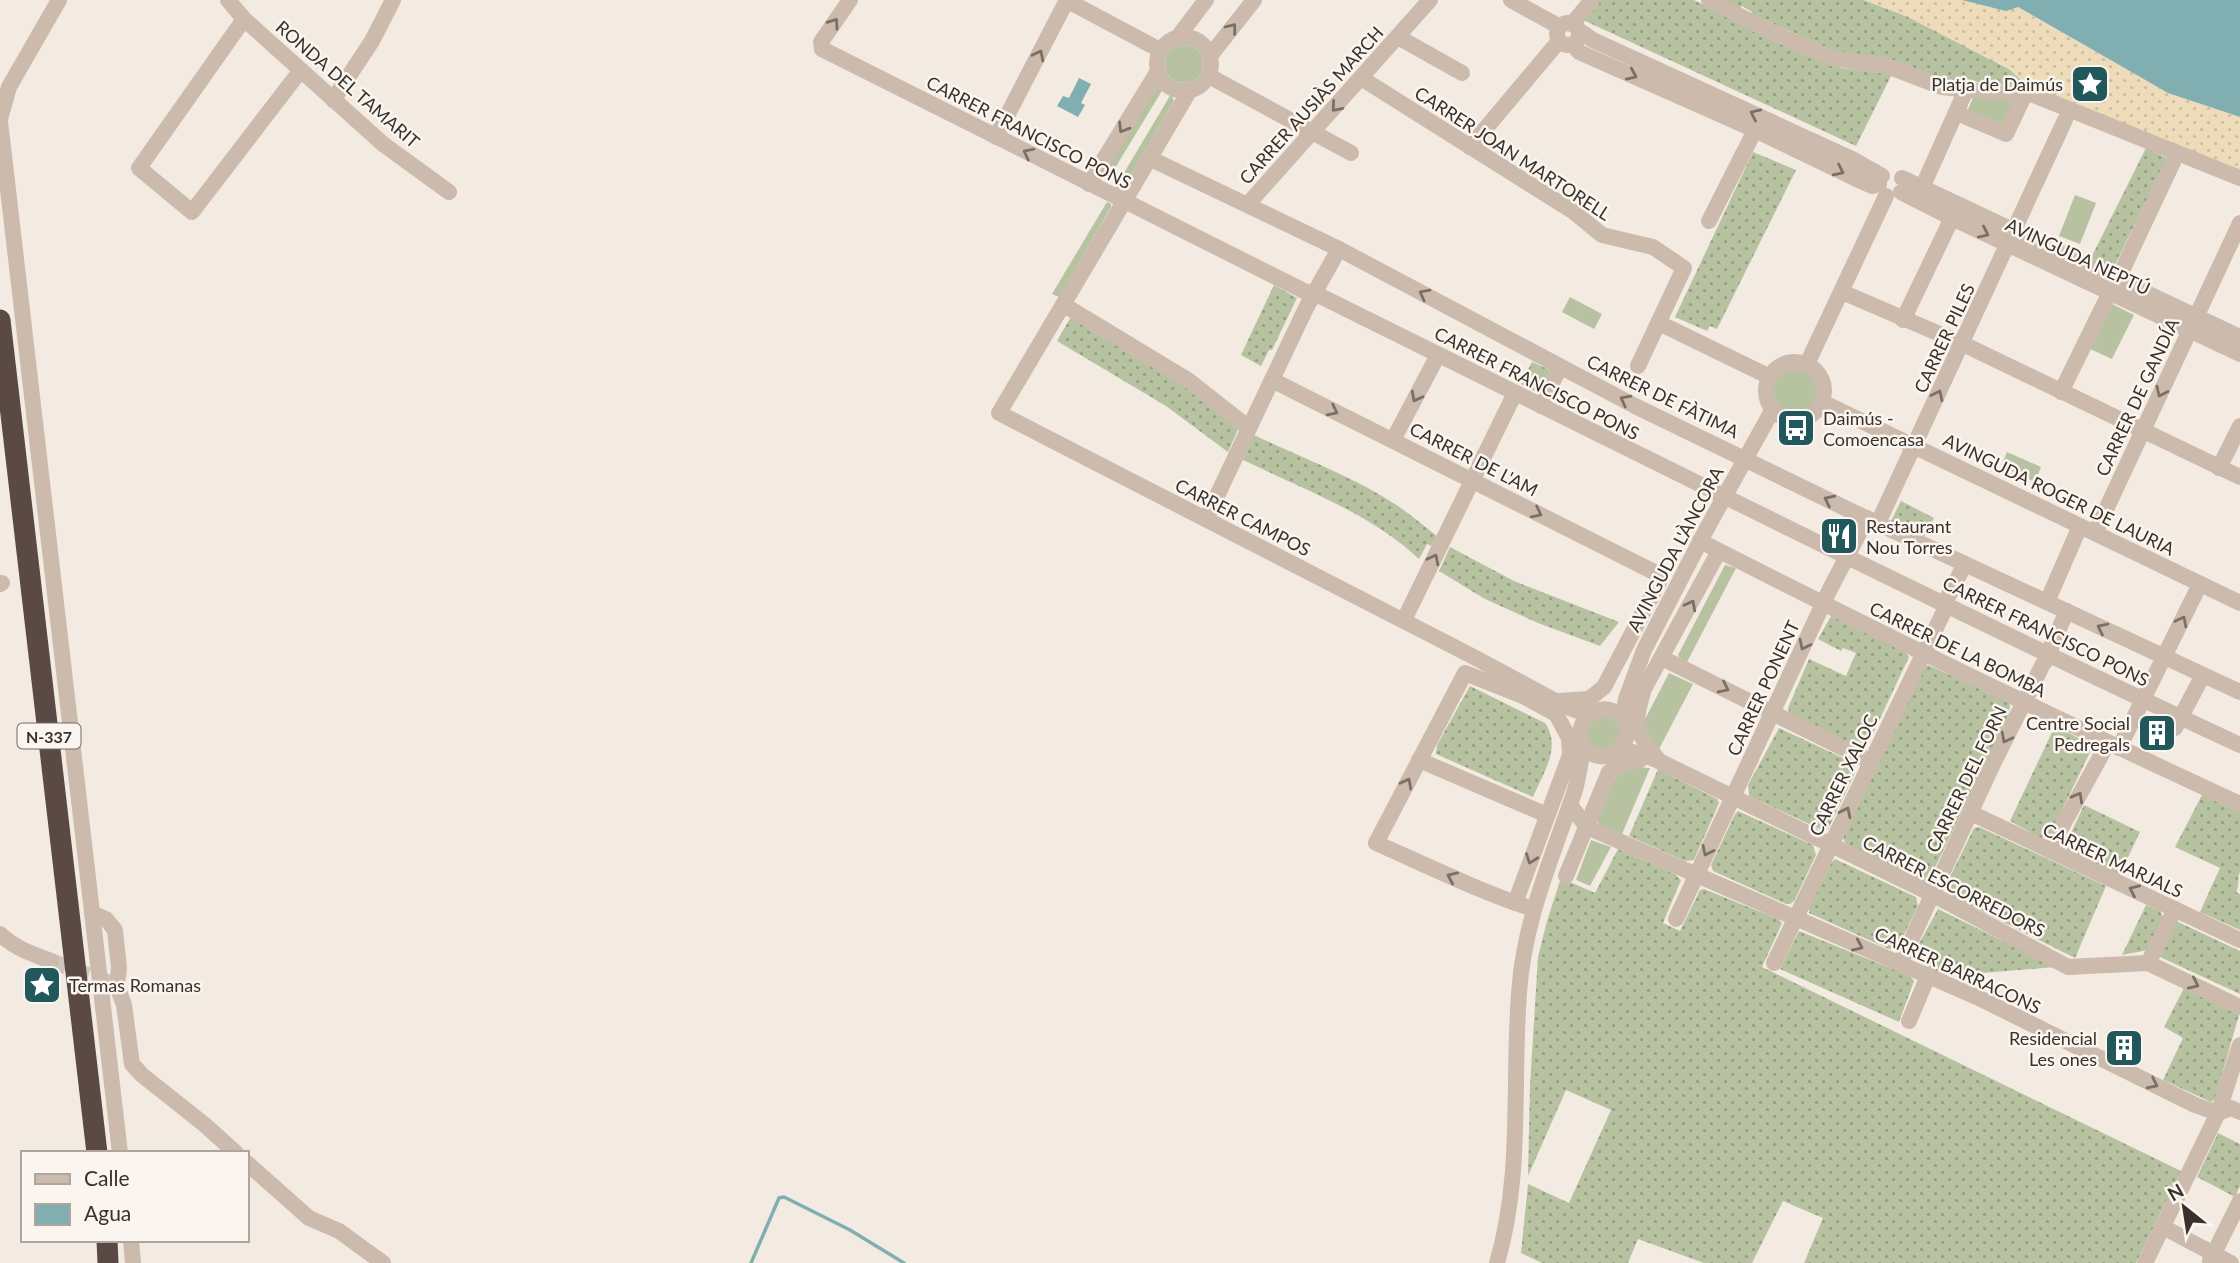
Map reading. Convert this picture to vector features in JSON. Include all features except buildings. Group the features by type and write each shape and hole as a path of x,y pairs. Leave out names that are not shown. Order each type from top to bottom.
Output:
{"highway":[{"name":"N-337","path":"0,320 97,1151"},
{"path":"107,1242 108,1263"}],"street":[{"path":"59,0 9,87 0,120 120,1151"},
{"name":"RONDA DEL TAMARIT","path":"228,0 244,19 383,144 449,192"},
{"path":"333,100 372,41 393,0"},
{"name":"CARRER FRANCISCO PONS","path":"850,0 821,42 820,48 1723,498 2144,700 2178,723 2240,745"},
{"path":"996,137 1067,0 1160,50"},
{"path":"1177,37 1206,0"},
{"path":"1249,428 1188,380 1064,305 1191,90 1209,76 1210,56 1254,0"},
{"name":"CARRER AUSIÀS MARCH","path":"1248,204 1430,0"},
{"name":"AVINGUDA NEPTÚ","path":"1511,0 1568,33 1593,40 1852,159 1890,185 1952,218 2013,238"},
{"path":"1470,147 1553,45 1568,33 1592,0"},
{"path":"1709,0 1765,29 1831,58 1887,66 1942,87 2026,92 2240,178"},
{"path":"244,19 139,169 192,212 300,70"},
{"name":"AVINGUDA NEPTÚ","path":"1568,33 1579,52 1755,130 1865,183 1872,186 1922,188 2013,238 2115,283 2192,323 2240,354"},
{"path":"1191,90 1168,86 1158,71 1160,50 1177,37 1192,38 1199,41 1210,56"},
{"path":"1398,37 1462,73"},
{"path":"1089,184 1158,71"},
{"path":"1209,76 1352,153"},
{"name":"CARRER JOAN MARTORELL","path":"1361,78 1574,212 1602,235 1653,247 1684,268 1659,323"},
{"path":"1922,188 1966,90"},
{"path":"1956,115 2006,134 2026,92"},
{"name":"CARRER PILES","path":"1872,521 1914,445 1963,344 2065,120"},
{"path":"1709,221 1755,130"},
{"name":"CARRER DE FÀTIMA","path":"1151,159 1339,249 1635,406 1872,521 2240,692"},
{"path":"2062,392 2173,162"},
{"path":"1807,364 1890,185"},
{"path":"1903,320 1952,218"},
{"name":"CARRER DE GANDÍA","path":"2047,601 2142,431 2240,223"},
{"path":"1206,519 1314,293 1339,249"},
{"path":"1842,292 1963,344 2240,477"},
{"name":"CARRER CAMPOS","path":"1064,305 999,413 1470,654"},
{"path":"1638,366 1659,323 1770,377"},
{"name":"AVINGUDA NEPTÚ","path":"2192,323 2240,337"},
{"path":"1393,440 1438,355"},
{"path":"1790,362 1807,364 1821,376 1824,384 1822,402 1817,410 1800,419 1780,416 1773,409 1766,393 1770,377 1775,370 1790,362"},
{"path":"1541,406 1560,367"},
{"name":"CARRER DE L'AM","path":"1272,380 1658,574 1659,582 1650,601 1604,687 1589,699 1557,708"},
{"path":"1404,620 1515,393"},
{"name":"AVINGUDA ROGER DE LAURIA","path":"1822,402 2240,603"},
{"name":"AVINGUDA L'ÀNCORA","path":"1605,709 1634,670 1700,541 1773,409"},
{"path":"2219,468 2240,426"},
{"name":"CARRER PONENT","path":"1696,874 1825,603 1848,557 1872,521"},
{"name":"CARRER DE LA BOMBA","path":"1700,541 1923,654 2114,746 2158,757 2240,804"},
{"path":"1659,761 1643,739 1636,723 1644,689 1719,551"},
{"name":"CARRER XALOC","path":"1774,963 1965,564"},
{"path":"2049,850 2144,700 2200,584"},
{"name":"CARRER DEL FORN","path":"1900,964 2024,703 2043,664 2050,656 2052,644 2067,611"},
{"path":"1470,654 1557,708 1584,721"},
{"path":"1470,654 1478,665 1523,696"},
{"path":"1662,658 1871,762"},
{"name":"AVINGUDA L'ÀNCORA","path":"1625,726 1626,699 1634,670"},
{"path":"1515,903 1570,755 1569,738 1557,708 1465,673 1376,843 1515,903 1533,909"},
{"path":"2178,723 2203,675"},
{"path":"1572,798 1609,756 1624,746 1625,726 1618,714 1605,709 1584,721 1580,738 1584,747 1596,755 1609,756"},
{"name":"CARRER ESCORREDORS","path":"1625,726 1659,761"},
{"path":"1497,1263 1513,1188 1519,992 1525,945 1533,909 1572,798 1584,747"},
{"name":"CARRER ESCORREDORS","path":"1609,756 1632,752 1659,761 1932,895 2068,967 2148,963 2240,1007"},
{"path":"1419,760 1547,815"},
{"path":"1566,876 1609,772 1627,761 1659,761"},
{"name":"CARRER BARRACONS","path":"1572,798 1587,827 1981,999 2195,1105 2218,1113 2231,1108 2240,1111"},
{"name":"CARRER MARJALS","path":"1971,813 2240,940"},
{"path":"1676,919 1696,874"},
{"path":"2148,963 2175,909"},
{"path":"92,913 106,919 115,930 119,968 117,986 124,1005 132,1064 234,1151"},
{"path":"0,934 28,953 51,961"},
{"path":"1909,1021 1928,976"},
{"path":"2145,1263 2218,1113 2240,1045"},
{"path":"248,1164 309,1218 339,1231 383,1263"},
{"path":"2211,1258 2240,1201"},
{"path":"2163,1227 2211,1258 2231,1263"},
{"path":"131,1242 133,1263"}],"green space":[{"path":"1599,0 1694,0 1798,52 1841,68 1892,74 1856,146 1583,20"},
{"path":"1723,0 1864,0 1908,17 2009,69 2028,86 1991,86 1967,79 1941,80 1845,56 1751,14 1752,12 1742,6 1740,9"},
{"path":"1184,45 1197,51 1203,64 1197,77 1184,83 1171,77 1165,64 1171,51"},
{"path":"1157,86 1163,89 1106,183 1103,175"},
{"path":"1171,94 1174,101 1122,190 1115,188"},
{"path":"1973,98 2020,99 2004,132 1966,114"},
{"path":"2146,148 2167,158 2113,269 2091,258"},
{"path":"1753,152 1796,170 1717,329 1710,326 1707,331 1675,317"},
{"path":"2075,195 2096,203 2080,244 2059,236"},
{"path":"1107,202 1111,207 1059,297 1052,294"},
{"path":"1274,285 1297,298 1272,350 1269,350 1261,366 1241,355"},
{"path":"1570,297 1602,314 1594,329 1562,312"},
{"path":"2112,304 2134,315 2112,359 2090,349"},
{"path":"1072,315 1144,359 1240,425 1228,452 1166,406 1057,341"},
{"path":"1532,362 1550,370 1538,393 1521,384"},
{"path":"1795,362 1806,364 1819,375 1824,391 1822,402 1811,415 1795,420 1784,418 1771,407 1766,391 1768,380 1779,367"},
{"path":"1254,435 1363,485 1398,506 1437,536 1431,546 1427,544 1419,559 1358,515 1243,460"},
{"path":"2007,452 2041,467 2035,482 2001,466"},
{"path":"1901,501 1934,518 1923,539 1890,523"},
{"path":"1450,547 1514,581 1619,622 1600,646 1538,623 1485,599 1439,571"},
{"path":"1725,565 1736,568 1687,662 1678,655"},
{"path":"1831,616 1906,652 1909,657 1864,748 1789,713 1788,708 1809,659 1846,676 1856,653 1843,648 1841,651 1818,639"},
{"path":"1928,665 2006,700 2010,705 2009,714 1928,882 1921,882 1846,844 1843,838 1924,668"},
{"path":"1669,673 1693,684 1659,749 1646,732 1644,721"},
{"path":"1470,686 1545,723 1552,741 1551,751 1533,797 1436,754 1437,745"},
{"path":"1618,714 1624,746 1589,752 1583,721"},
{"path":"2055,726 2090,744 2092,748 2050,835 2041,838 2010,821"},
{"path":"1779,728 1854,763 1855,773 1828,829 1824,831 1749,796 1748,785"},
{"path":"1629,767 1650,768 1622,834 1600,825 1597,821 1615,778"},
{"path":"1658,769 1717,799 1719,803 1694,860 1685,861 1629,836"},
{"path":"2202,795 2240,812 2240,872 2236,892 2240,894 2240,930 2200,912 2220,868 2175,847"},
{"path":"2084,805 2140,832 2119,876 2065,846"},
{"path":"1738,811 1813,845 1816,855 1794,901 1790,904 1713,871 1711,865"},
{"path":"1979,827 2106,886 2075,958 1949,895 1946,890 1947,883 1974,828"},
{"path":"1591,840 1611,847 1590,886 1576,880"},
{"path":"1618,849 1675,874 1681,880 1663,923 1680,931 1700,890 1704,889 1778,919 1782,923 1762,967 2181,1171 2136,1263 1804,1263 1823,1218 1783,1201 1752,1263 1704,1263 1638,1239 1628,1263 1542,1263 1521,1253 1528,1184 1569,1203 1611,1110 1566,1090 1528,1176 1530,1085 1538,957 1547,921 1561,878 1595,893"},
{"path":"1835,859 1916,897 1918,906 1897,949 1889,949 1809,913 1809,907"},
{"path":"2146,905 2160,911 2164,919 2148,950 2122,955"},
{"path":"1938,909 2056,967 1945,976 1911,958"},
{"path":"2176,921 2240,951 2240,994 2160,957"},
{"path":"1799,931 1910,976 1914,981 1899,1022 1780,969"},
{"path":"2184,988 2239,1015 2215,1099 2211,1102 2163,1080 2183,1038 2164,1027"},
{"path":"2218,1133 2240,1144 2240,1186 2235,1197 2197,1177"}],"sand":[{"name":"Platja de Daimús","path":"1864,0 1965,0 2017,7 2168,93 2240,117 2240,170 2028,86 2009,68 1908,17"}],"water":[{"path":"1962,0 2240,0 2240,117 2168,93 2018,7 2006,11"},
{"path":"1079,78 1091,84 1081,103 1085,105 1078,117 1057,106 1063,96 1069,98"}],"waterway":[{"path":"751,1263 779,1198 784,1197 850,1230 904,1263"}],"tunnel":[{"path":"51,961 112,984"}],"place":[{"name":"Platja de Daimús","path":"2090,84"},
{"name":"Daimús - Comoencasa","path":"1796,428"},
{"name":"Restaurant Nou Torres","path":"1839,536"},
{"name":"Centre Social Pedregals","path":"2157,733"},
{"name":"Termas Romanas","path":"42,985"},
{"name":"Residencial Les ones","path":"2124,1048"}]}
